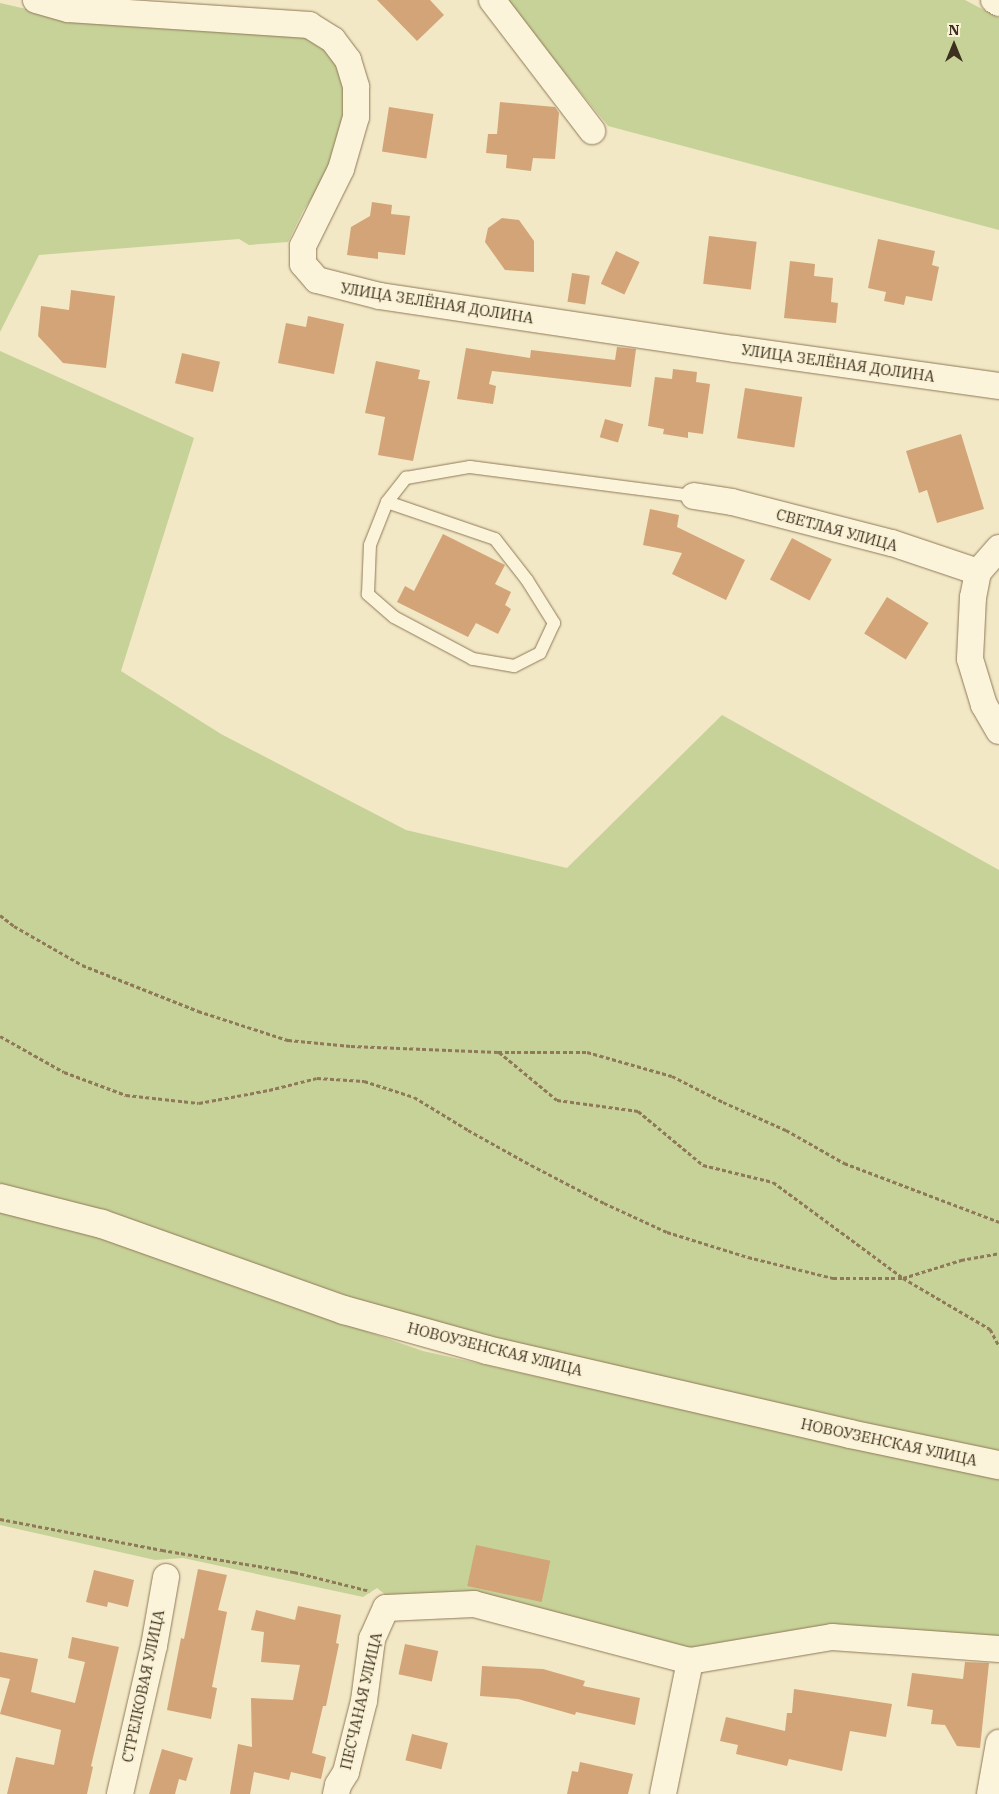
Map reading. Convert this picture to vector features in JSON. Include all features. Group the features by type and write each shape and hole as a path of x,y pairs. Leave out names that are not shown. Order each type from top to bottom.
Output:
{"main road":[{"name":"НОВОУЗЕНСКАЯ УЛИЦА","path":"0,1198 102,1224 344,1310 487,1350 850,1434 999,1465"}],"street":[{"name":"УЛИЦА ЗЕЛЁНАЯ ДОЛИНА","path":"36,0 68,9 309,25 333,40 348,60 356,87 356,118 341,169 303,246 303,264 317,280 380,296 999,386"},
{"path":"492,0 592,131"},
{"path":"994,0 999,3"},
{"name":"СВЕТЛАЯ УЛИЦА","path":"694,496 732,502 892,543 978,572"},
{"path":"999,548 978,572 973,597 970,659 984,705 999,731"},
{"name":"СТРЕЛКОВАЯ УЛИЦА","path":"120,1794 154,1646 166,1577"},
{"path":"386,1608 474,1604 690,1661 832,1636 999,1649"},
{"name":"ПЕСЧАНАЯ УЛИЦА","path":"336,1794 338,1785 346,1772 364,1701 372,1639 386,1608"},
{"path":"663,1794 690,1661"},
{"path":"990,1794 999,1742"}],"lane":[{"path":"387,502 495,538 528,580 554,623 540,653 514,666 473,659 394,617 368,594 370,545 387,502 406,478 470,467 694,496"}],"path":[{"path":"0,915 14,926 82,965 198,1011 288,1040 351,1046 498,1052 587,1052 672,1076 723,1102 786,1130 844,1163 999,1222"},
{"path":"0,1036 64,1072 126,1096 199,1103 269,1090 317,1078 364,1081 414,1097 468,1130 604,1204 667,1232 748,1257 833,1278 903,1278 961,1260 999,1253"},
{"path":"498,1052 557,1100 638,1110 703,1165 773,1182 903,1278 990,1329 999,1346"},
{"path":"0,1519 162,1550 294,1572 369,1589 386,1608"}],"green space":[{"path":"505,0 965,0 999,18 999,230 608,126"},
{"path":"0,3 70,19 307,37 327,51 338,67 346,89 344,119 332,168 303,211 288,242 249,245 239,239 39,255 0,332"},
{"path":"0,351 194,438 121,671 221,734 406,830 567,868 722,715 999,870 999,1453 855,1423 489,1339 350,1297 105,1214 0,1186"},
{"path":"0,1212 96,1237 423,1351 999,1479 999,1638 681,1651 392,1600 377,1588 363,1597 183,1558 155,1560 0,1525"}],"building":[{"path":"377,0 430,0 444,15 417,41"},
{"path":"500,102 555,107 559,113 555,159 533,158 531,171 506,168 507,155 486,153 488,134 497,134"},
{"path":"389,107 433,114 426,158 382,151"},
{"path":"372,202 392,205 391,214 410,216 405,255 378,252 378,259 347,255 351,227 370,216"},
{"path":"502,218 519,220 534,241 534,272 505,270 485,242 488,228"},
{"path":"709,236 757,242 751,289 703,284"},
{"path":"878,239 935,251 932,265 939,267 932,301 906,296 904,305 884,301 886,292 868,288"},
{"path":"616,251 640,262 624,295 601,284"},
{"path":"790,261 815,264 814,276 833,278 831,302 838,303 836,323 784,318"},
{"path":"572,273 590,276 585,304 567,302"},
{"path":"71,290 115,296 106,368 63,363 38,336 41,306 69,310"},
{"path":"308,316 344,324 334,374 278,363 286,323 306,327"},
{"path":"617,347 636,349 631,387 492,371 489,384 496,386 493,404 457,399 466,348 530,358 531,350 615,360"},
{"path":"182,353 220,362 213,392 175,383"},
{"path":"376,361 420,370 418,379 430,381 413,461 378,455 385,417 365,413"},
{"path":"673,369 697,372 696,382 710,384 703,434 688,432 688,438 663,434 664,429 648,426 655,377 672,379"},
{"path":"745,388 802,397 794,447 737,438"},
{"path":"605,419 623,424 618,443 600,437"},
{"path":"961,434 984,509 937,523 927,490 919,493 906,451"},
{"path":"650,509 679,515 677,527 745,560 726,600 672,574 682,553 643,545"},
{"path":"443,534 505,565 495,584 511,592 505,605 511,609 498,634 476,623 468,637 397,602 405,586 414,591"},
{"path":"792,538 832,559 810,601 770,579"},
{"path":"887,597 929,623 906,659 864,633"},
{"path":"476,1545 550,1561 542,1602 467,1586"},
{"path":"198,1569 227,1575 218,1610 227,1612 212,1687 217,1688 211,1719 167,1710 181,1638 184,1639"},
{"path":"94,1570 134,1580 128,1607 108,1602 107,1607 86,1602"},
{"path":"298,1606 341,1615 336,1643 339,1644 326,1706 323,1706 312,1753 326,1757 321,1779 291,1772 289,1780 254,1772 250,1794 230,1794 238,1744 252,1747 251,1698 293,1700 300,1665 261,1662 264,1632 251,1630 256,1610 295,1620"},
{"path":"72,1637 119,1647 91,1766 93,1767 87,1794 7,1794 16,1757 54,1765 61,1730 0,1714 10,1679 0,1677 0,1652 38,1659 31,1692 75,1703 85,1662 68,1658"},
{"path":"405,1644 438,1651 432,1681 399,1674"},
{"path":"965,1662 989,1663 980,1748 957,1746 945,1725 931,1724 933,1710 907,1706 912,1673 963,1679"},
{"path":"482,1666 543,1669 585,1681 583,1686 640,1698 635,1725 576,1712 575,1715 518,1699 480,1696"},
{"path":"794,1689 892,1704 886,1737 850,1731 842,1771 789,1759 787,1766 736,1754 738,1745 720,1741 726,1717 785,1731 787,1713 792,1713"},
{"path":"412,1734 448,1743 441,1769 405,1760"},
{"path":"162,1749 193,1758 186,1781 179,1779 175,1794 149,1794"},
{"path":"580,1762 633,1774 628,1794 567,1794 572,1771 578,1772"}]}
